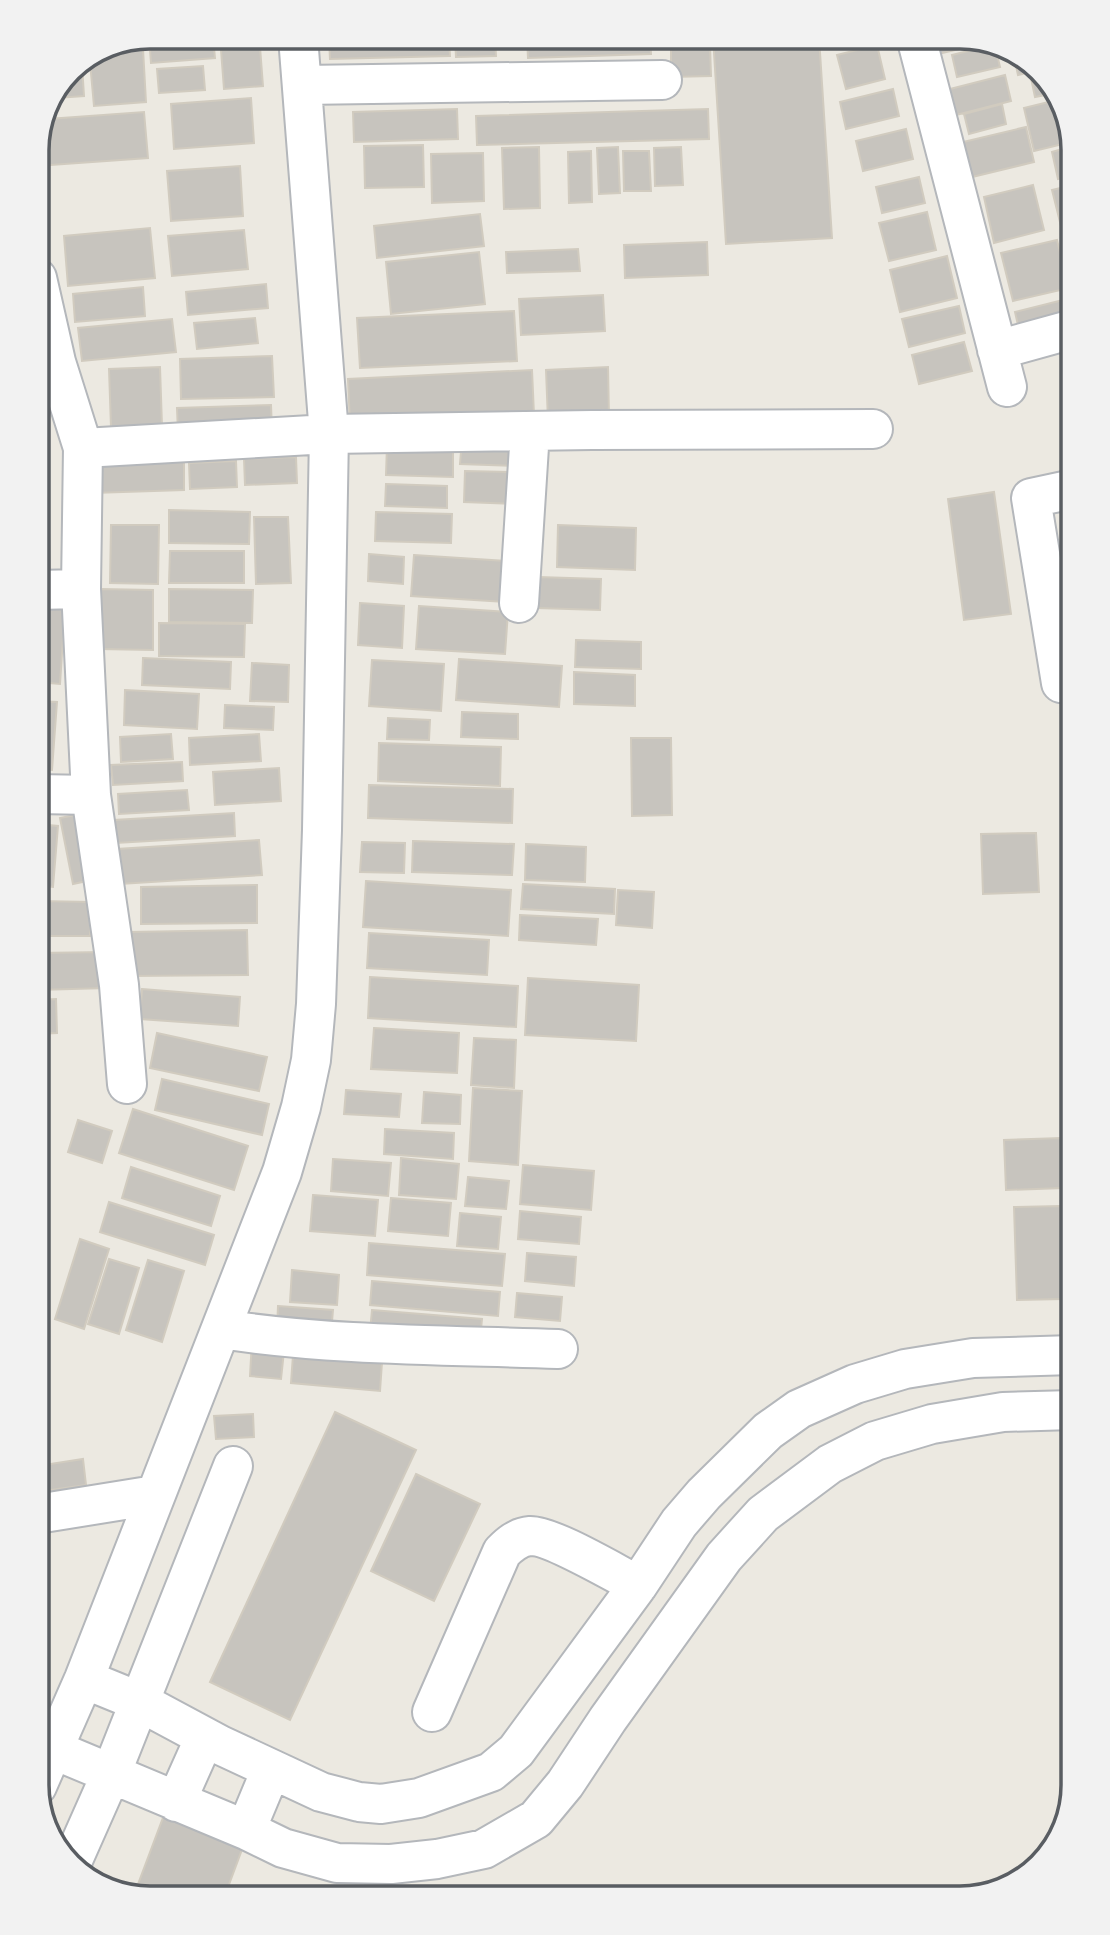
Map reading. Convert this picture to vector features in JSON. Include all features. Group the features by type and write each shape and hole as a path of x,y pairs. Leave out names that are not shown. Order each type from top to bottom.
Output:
{"street":[{"path":"49,1756 84,1679 282,1172 301,1107 311,1060 316,1004 322,830 329,435 299,49"},
{"path":"919,49 1007,387"},
{"path":"303,85 662,80"},
{"path":"49,331 83,448 81,589 91,794 119,985 127,1084"},
{"path":"997,351 1061,332"},
{"path":"83,448 329,435 873,429"},
{"path":"519,603 530,432"},
{"path":"1061,492 1031,498 1061,682"},
{"path":"49,590 81,589"},
{"path":"49,794 91,794"},
{"path":"221,1329 285,1338 558,1349"},
{"path":"84,1679 138,1701 271,1770 321,1792 359,1802 381,1804 419,1798 491,1772 516,1751 638,1585 679,1523 704,1494 768,1431 799,1409 855,1384 905,1369 973,1358 1061,1355"},
{"path":"52,1749 283,1848 337,1863 391,1864 437,1859 484,1849 536,1819 565,1784 724,1557 763,1514 830,1464 875,1441 932,1424 1003,1412 1061,1410"},
{"path":"76,1854 111,1774 233,1466"},
{"path":"49,1512 155,1495"},
{"path":"432,1712 502,1552 513,1541 530,1536 549,1539 638,1585"},
{"path":"564,1686 608,1719"},
{"path":"176,1802 205,1737"},
{"path":"246,1830 271,1770"}],"building":[{"path":"150,49 214,49 215,58 151,63"},
{"path":"260,49 263,86 224,89 221,50"},
{"path":"330,49 450,49 450,56 330,59"},
{"path":"456,49 496,49 496,56 456,57"},
{"path":"528,49 651,49 651,54 528,58"},
{"path":"671,49 710,49 711,76 671,77"},
{"path":"714,49 820,49 832,238 726,244"},
{"path":"861,49 878,49 885,79 846,89 837,55"},
{"path":"937,49 959,49 938,54"},
{"path":"143,50 146,102 94,106 91,69 118,54"},
{"path":"972,50 992,54 997,56 1000,67 957,77 952,55"},
{"path":"203,66 205,90 159,93 157,69"},
{"path":"1016,66 1026,73 1018,75"},
{"path":"83,74 84,96 64,97"},
{"path":"1005,75 1011,101 956,115 950,89"},
{"path":"1031,78 1045,95 1035,97"},
{"path":"893,89 899,116 846,129 840,102"},
{"path":"251,98 254,143 174,149 171,104"},
{"path":"1049,102 1056,118 1060,145 1034,151 1024,108"},
{"path":"1002,104 1006,124 969,134 964,114"},
{"path":"457,109 458,139 354,142 353,112"},
{"path":"708,109 709,139 477,145 476,116"},
{"path":"144,112 148,158 49,165 49,144 54,119"},
{"path":"1026,127 1034,162 968,178 959,143"},
{"path":"906,129 913,159 863,171 856,141"},
{"path":"423,145 424,187 365,188 364,146"},
{"path":"539,147 540,208 504,209 502,148"},
{"path":"618,147 620,193 599,194 597,148"},
{"path":"681,147 683,185 655,186 654,148"},
{"path":"1061,149 1061,178 1058,179 1052,152"},
{"path":"591,151 592,202 569,203 568,152"},
{"path":"623,151 649,151 651,191 624,191"},
{"path":"483,153 484,201 432,203 431,154"},
{"path":"240,166 243,216 171,221 167,171"},
{"path":"919,177 925,203 882,213 876,187"},
{"path":"1033,185 1044,230 994,243 984,197"},
{"path":"1061,188 1061,226 1052,190"},
{"path":"927,212 936,250 889,261 879,223"},
{"path":"480,214 484,246 377,258 374,226"},
{"path":"150,228 155,278 68,286 64,236"},
{"path":"244,230 248,269 172,276 168,236"},
{"path":"1057,240 1061,256 1061,290 1013,301 1001,253"},
{"path":"707,242 708,275 625,278 624,245"},
{"path":"578,249 580,271 507,273 506,252"},
{"path":"479,252 485,304 391,314 386,262"},
{"path":"947,256 957,298 900,312 890,270"},
{"path":"266,284 268,308 188,315 186,292"},
{"path":"143,287 145,316 75,322 73,294"},
{"path":"603,295 605,331 521,335 519,299"},
{"path":"1061,300 1061,325 1020,334 1015,312"},
{"path":"959,306 965,333 909,347 902,319"},
{"path":"514,311 517,361 360,368 357,318"},
{"path":"255,318 258,343 197,349 194,323"},
{"path":"172,319 176,352 82,361 78,328"},
{"path":"964,342 972,371 919,384 912,355"},
{"path":"272,356 274,397 181,399 180,359"},
{"path":"160,367 162,426 111,427 109,369"},
{"path":"608,367 609,418 548,421 546,370"},
{"path":"532,370 534,415 350,424 348,379"},
{"path":"271,405 272,430 178,433 177,408"},
{"path":"462,439 517,440 516,466 460,464"},
{"path":"387,445 453,446 453,477 386,475"},
{"path":"296,457 297,483 245,485 244,459"},
{"path":"236,461 237,487 190,489 189,463"},
{"path":"184,462 184,490 93,493 92,465"},
{"path":"465,471 516,472 515,504 464,502"},
{"path":"386,484 447,486 447,508 385,506"},
{"path":"994,492 1011,614 964,620 948,499"},
{"path":"169,510 250,512 249,544 169,543"},
{"path":"376,512 452,514 451,543 375,541"},
{"path":"254,517 288,517 291,583 256,584"},
{"path":"111,525 159,525 158,584 110,583"},
{"path":"558,525 636,528 635,570 557,567"},
{"path":"170,551 244,551 244,583 169,583"},
{"path":"369,554 404,557 403,584 368,581"},
{"path":"414,555 506,561 505,602 411,596"},
{"path":"538,577 601,579 600,610 537,608"},
{"path":"100,589 153,590 153,650 99,649"},
{"path":"169,589 253,590 252,623 169,622"},
{"path":"360,603 404,606 402,648 358,645"},
{"path":"419,606 508,612 505,654 416,649"},
{"path":"49,607 65,608 60,684 49,683"},
{"path":"159,623 245,624 244,657 159,656"},
{"path":"576,640 641,642 641,669 575,667"},
{"path":"143,658 231,662 230,689 142,685"},
{"path":"459,659 562,666 559,707 456,700"},
{"path":"372,660 444,664 441,711 369,706"},
{"path":"252,663 289,665 288,702 250,701"},
{"path":"574,672 635,675 635,706 574,704"},
{"path":"125,690 199,694 197,729 124,725"},
{"path":"49,702 57,702 52,770 49,770"},
{"path":"225,705 274,707 273,730 224,728"},
{"path":"462,712 518,714 518,739 461,737"},
{"path":"388,718 430,720 429,740 387,739"},
{"path":"171,734 173,759 121,762 120,737"},
{"path":"259,734 261,761 190,765 189,738"},
{"path":"631,738 671,738 672,815 632,816"},
{"path":"379,743 501,747 500,786 378,781"},
{"path":"182,762 183,781 113,785 111,765"},
{"path":"279,768 281,801 215,805 213,772"},
{"path":"369,785 513,789 512,823 368,818"},
{"path":"187,790 189,810 119,814 118,794"},
{"path":"234,813 235,836 116,843 114,820"},
{"path":"80,814 92,880 73,884 60,818"},
{"path":"49,825 58,826 53,887 49,886"},
{"path":"1036,833 1039,892 983,894 981,834"},
{"path":"259,840 262,875 120,884 117,849"},
{"path":"413,841 514,844 512,875 412,872"},
{"path":"362,842 405,843 404,873 360,872"},
{"path":"526,844 586,847 585,882 525,880"},
{"path":"366,881 511,890 508,936 363,927"},
{"path":"523,884 615,889 614,914 521,909"},
{"path":"257,885 257,923 141,924 141,887"},
{"path":"618,890 654,892 652,928 616,925"},
{"path":"49,901 91,902 90,936 49,936"},
{"path":"520,915 598,919 596,945 519,940"},
{"path":"247,930 248,975 130,976 129,932"},
{"path":"369,933 489,940 487,975 367,968"},
{"path":"106,952 107,988 49,990 49,953"},
{"path":"370,977 518,986 516,1027 368,1018"},
{"path":"528,978 639,985 636,1041 525,1035"},
{"path":"142,989 240,997 238,1026 140,1019"},
{"path":"49,999 56,999 57,1033 49,1033"},
{"path":"374,1028 459,1033 457,1073 371,1069"},
{"path":"157,1033 267,1057 259,1091 150,1068"},
{"path":"474,1038 516,1040 514,1088 471,1085"},
{"path":"162,1079 269,1104 262,1135 155,1110"},
{"path":"473,1088 522,1091 518,1165 469,1161"},
{"path":"346,1090 401,1094 399,1117 344,1114"},
{"path":"424,1092 461,1095 460,1124 422,1123"},
{"path":"133,1109 248,1146 234,1190 119,1153"},
{"path":"78,1120 112,1131 102,1163 68,1152"},
{"path":"385,1129 454,1133 453,1159 384,1154"},
{"path":"1061,1138 1061,1188 1006,1190 1004,1140"},
{"path":"401,1158 459,1164 456,1199 399,1195"},
{"path":"333,1159 391,1163 388,1196 331,1191"},
{"path":"523,1165 594,1171 591,1210 520,1204"},
{"path":"131,1167 220,1196 211,1226 122,1198"},
{"path":"468,1177 509,1181 506,1209 465,1206"},
{"path":"313,1195 378,1200 375,1236 310,1231"},
{"path":"391,1198 451,1203 448,1236 388,1231"},
{"path":"109,1202 214,1235 205,1265 100,1232"},
{"path":"1060,1206 1061,1299 1017,1300 1014,1207"},
{"path":"520,1211 581,1217 579,1244 518,1239"},
{"path":"460,1213 501,1217 498,1249 457,1246"},
{"path":"80,1239 109,1249 84,1329 55,1319"},
{"path":"369,1243 505,1254 502,1286 367,1275"},
{"path":"527,1253 576,1257 574,1286 525,1281"},
{"path":"109,1259 139,1268 119,1334 88,1324"},
{"path":"148,1260 184,1271 162,1342 126,1330"},
{"path":"292,1270 339,1275 337,1305 290,1302"},
{"path":"372,1281 500,1292 498,1316 370,1305"},
{"path":"517,1293 562,1297 560,1321 515,1317"},
{"path":"278,1306 333,1310 331,1333 277,1329"},
{"path":"372,1310 482,1319 480,1340 370,1331"},
{"path":"252,1340 285,1342 281,1379 250,1376"},
{"path":"294,1341 383,1348 380,1391 291,1383"},
{"path":"335,1412 416,1450 290,1720 210,1682"},
{"path":"253,1414 254,1437 216,1439 214,1416"},
{"path":"83,1459 86,1485 49,1490 49,1464"},
{"path":"416,1474 480,1504 434,1601 371,1571"},
{"path":"164,1815 244,1844 228,1886 138,1885"}]}
